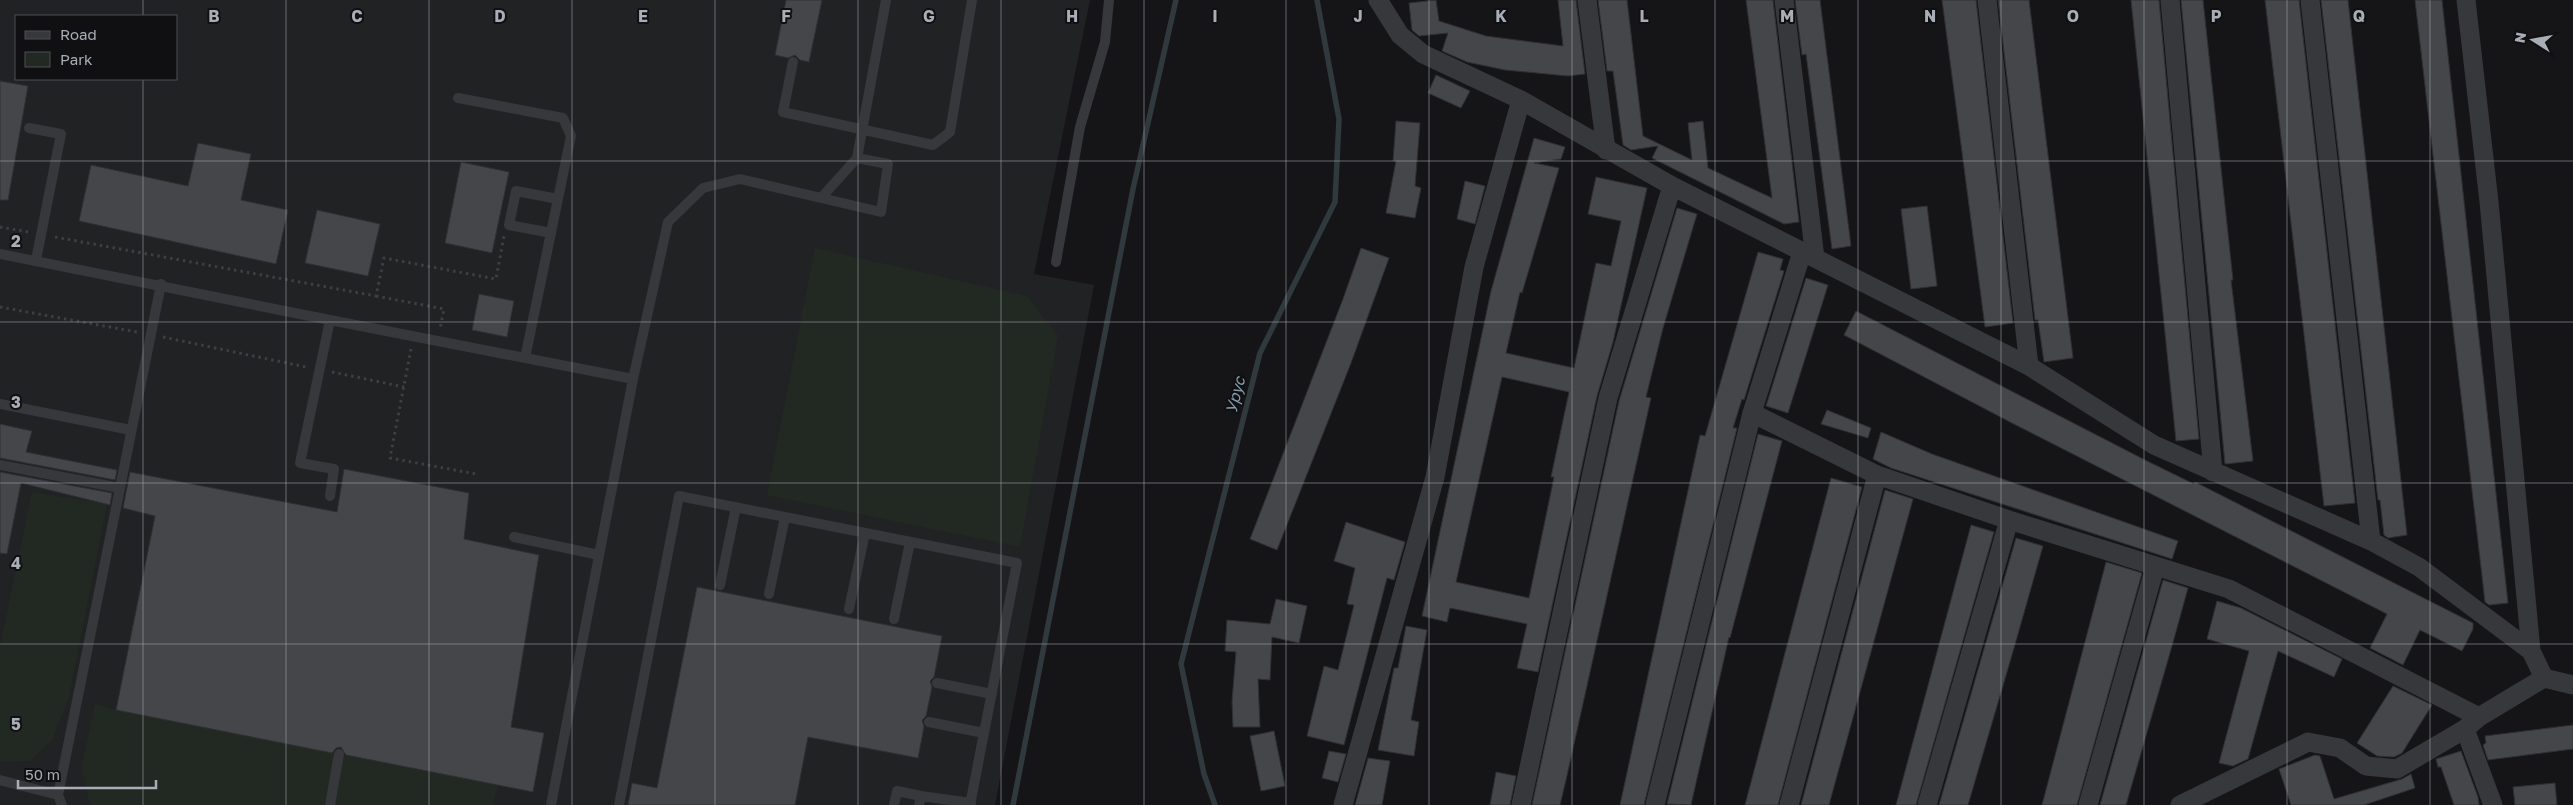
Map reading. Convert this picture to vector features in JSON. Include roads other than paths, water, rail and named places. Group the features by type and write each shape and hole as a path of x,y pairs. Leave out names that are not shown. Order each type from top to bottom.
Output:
{"street":[{"path":"1378,0 1400,35 1423,54 1521,100 1672,186 2029,366 2154,445 2370,541 2419,567 2530,651"},
{"path":"1587,0 1606,150"},
{"path":"1656,805 1752,413 1808,255 1784,0"},
{"path":"1987,0 2029,366"},
{"path":"2170,0 2213,472"},
{"path":"2310,0 2370,541"},
{"path":"2466,0 2489,202 2530,651 2544,678"},
{"path":"1343,805 1435,477 1474,266 1521,100"},
{"path":"1521,805 1608,398 1672,186"},
{"path":"1752,413 1877,475 2009,520 2228,589 2479,717"},
{"path":"1789,805 1877,475"},
{"path":"1928,805 2009,520"},
{"path":"2088,805 2154,567"},
{"path":"2180,805 2308,742 2340,748 2366,766 2397,769 2465,729 2479,717 2544,678 2573,685"},
{"path":"2465,729 2493,805"}],"lane":[{"path":"821,198 857,158 886,0"},
{"path":"793,62 783,112 933,145 950,132 972,0"},
{"path":"1056,262 1080,126 1105,42 1110,0"},
{"path":"458,98 563,118 571,136 525,358"},
{"path":"29,128 62,134 36,260"},
{"path":"551,805 633,379 668,222 703,188 740,179 882,212 888,164 857,158"},
{"path":"551,233 508,225 516,191 558,199"},
{"path":"0,254 160,284 330,320 633,379"},
{"path":"0,780 60,800 160,284"},
{"path":"330,320 300,463 334,469 330,496"},
{"path":"0,404 131,430"},
{"path":"0,465 120,488"},
{"path":"619,805 679,496 1017,564 970,804 920,800 897,791 894,805"},
{"path":"720,586 736,508"},
{"path":"770,594 785,517"},
{"path":"849,609 865,533"},
{"path":"514,537 599,555"},
{"path":"894,619 910,542"},
{"path":"937,683 992,694"},
{"path":"929,722 984,733"},
{"path":"330,805 339,754"}],"waterway":[{"path":"1013,805 1133,189 1176,0"},
{"name":"Урус","path":"1215,805 1204,774 1181,664 1260,353 1335,202 1339,119 1317,0"}]}
